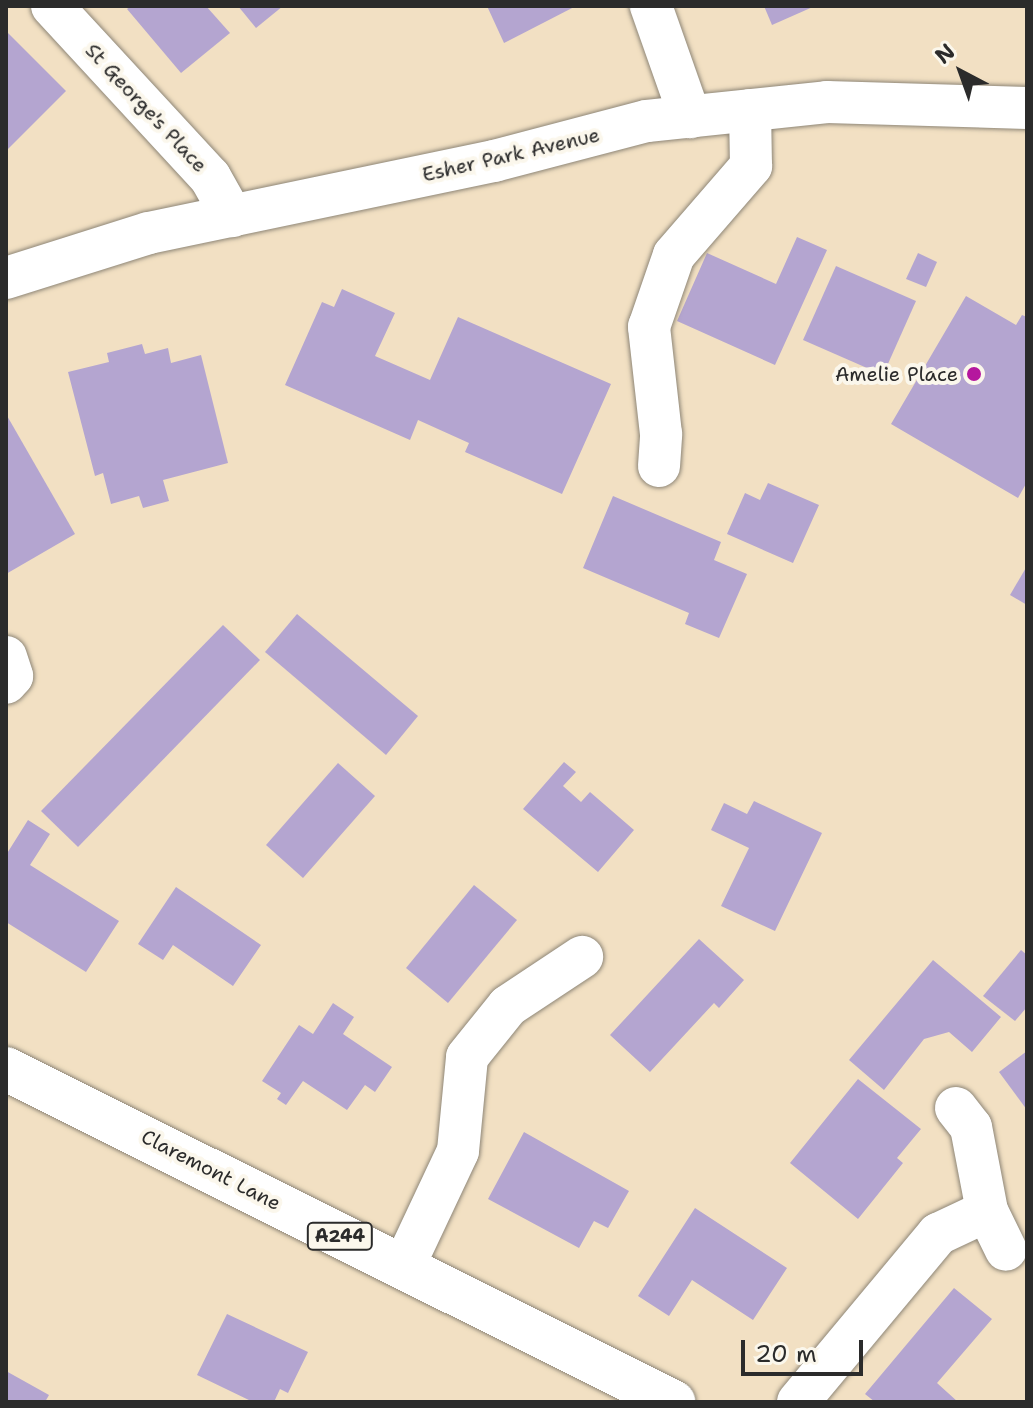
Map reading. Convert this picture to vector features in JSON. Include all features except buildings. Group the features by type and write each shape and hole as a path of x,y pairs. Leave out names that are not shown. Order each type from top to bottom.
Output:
{"main road":[{"name":"Claremont Lane","path":"6,1069 673,1402"}],"street":[{"name":"St George's Place","path":"52,6 210,177 232,216"},
{"path":"651,6 690,117"},
{"name":"Esher Park Avenue","path":"6,278 149,233 494,161 647,121 827,102 1027,108"},
{"path":"659,466 661,434 649,327 674,255 751,166 750,110"},
{"path":"6,657 12,676 6,683"},
{"path":"403,1268 458,1151 467,1057 508,1006 582,957"},
{"path":"956,1108 971,1127 987,1211 1006,1250"},
{"path":"798,1402 938,1234 987,1211"}],"place":[{"name":"Amelie Place","path":"974,374"}]}
